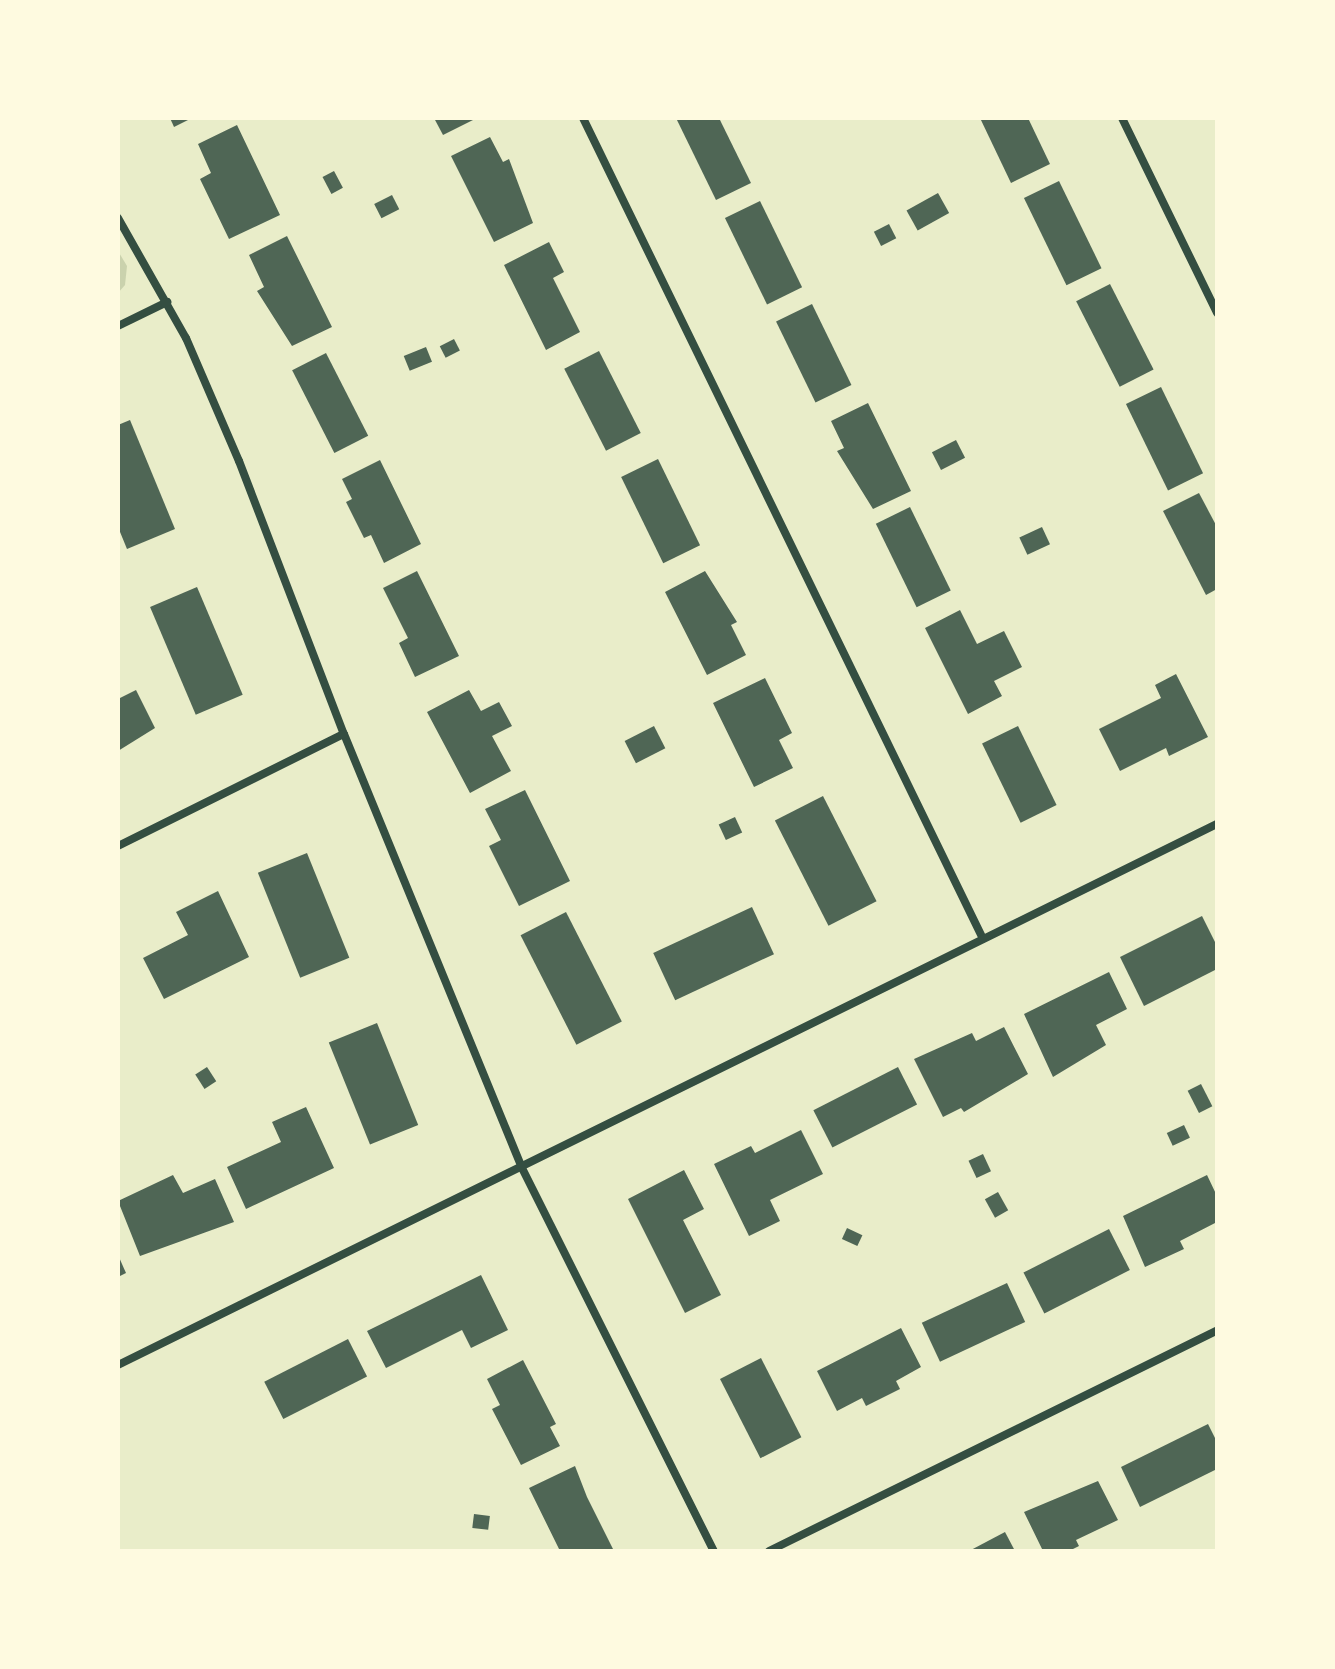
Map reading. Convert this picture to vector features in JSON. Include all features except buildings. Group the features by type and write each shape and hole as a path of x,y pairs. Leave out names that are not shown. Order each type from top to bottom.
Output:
{"street":[{"path":"583,118 983,939"},
{"path":"1122,118 1217,313"},
{"path":"118,218 167,302 239,461 344,734 521,1166 714,1551"},
{"path":"118,326 167,302"},
{"path":"118,846 344,734"},
{"path":"118,1365 1217,824"},
{"path":"769,1551 1217,1331"}],"green space":[{"path":"118,251 127,266 125,285 118,293"}]}
